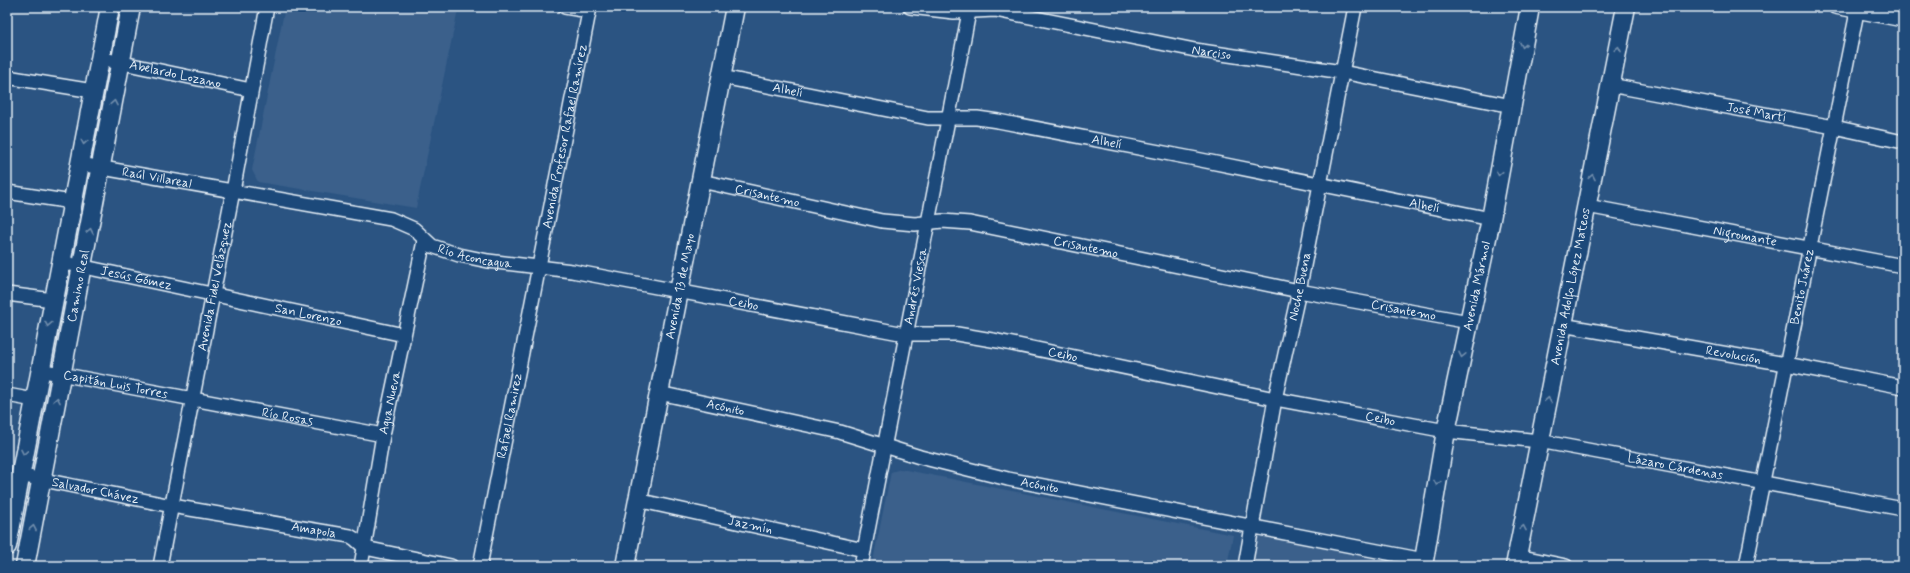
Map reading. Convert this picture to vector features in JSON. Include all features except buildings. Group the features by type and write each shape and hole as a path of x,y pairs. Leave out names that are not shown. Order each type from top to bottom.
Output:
{"street":[{"name":"Camino Real","path":"7,546 39,370 110,7"},
{"name":"Camino Real","path":"25,566 102,168 131,7"},
{"name":"Avenida Fidel Velázquez","path":"160,566 267,7"},
{"path":"565,7 589,9"},
{"name":"Avenida 13 de Mayo","path":"625,566 735,7"},
{"name":"Narciso","path":"910,7 937,11 970,9 995,10 1195,50 1342,72 1512,106"},
{"name":"Noche Buena","path":"1246,566 1275,399 1299,291 1355,7"},
{"name":"Avenida Mármol","path":"1424,563 1446,430 1491,219 1530,7"},
{"name":"Avenida Adolfo López Mateos","path":"1516,561 1626,7"},
{"path":"1835,7 1857,9 1903,20"},
{"name":"Avenida Profesor Rafael Ramírez","path":"540,266 589,9"},
{"name":"Andrés Viesca","path":"861,566 886,446 905,334 970,9"},
{"name":"Benito Juárez","path":"1746,566 1857,9"},
{"name":"Abelardo Lozano","path":"99,58 251,90"},
{"path":"7,77 93,91"},
{"name":"Alhelí","path":"722,77 928,118 977,118 998,121 1491,219"},
{"name":"José Martí","path":"1610,85 1834,127 1903,142"},
{"name":"Raúl Villareal","path":"80,164 233,191"},
{"name":"Crisantemo","path":"701,181 882,221 915,224 954,221 970,223 1299,291 1469,322"},
{"name":"Río Aconcagua","path":"233,191 391,219 414,229 424,241 444,251 459,255 488,261 540,266 679,291"},
{"path":"7,192 72,202"},
{"name":"Nigromante","path":"1587,206 1903,266"},
{"name":"Agua Nueva","path":"361,566 383,435 424,241"},
{"name":"Jesús Gómez","path":"61,262 212,295"},
{"name":"Rafael Ramirez","path":"480,566 540,266"},
{"name":"Ceibo","path":"679,291 905,334 956,334 998,341 1275,399 1446,430"},
{"path":"7,294 53,300"},
{"name":"San Lorenzo","path":"212,295 404,335"},
{"name":"Revolución","path":"1562,325 1786,364 1903,387"},
{"name":"Capitán Luis Torres","path":"39,370 192,399"},
{"name":"Acónito","path":"659,393 812,425 886,446 920,458 1008,479 1424,563"},
{"path":"7,395 34,400"},
{"name":"Río Rosas","path":"192,399 383,435"},
{"name":"Lázaro Cárdenas","path":"1446,430 1540,441 1903,509"},
{"name":"Salvador Chávez","path":"19,475 172,506"},
{"name":"Jazmín","path":"637,500 864,550"},
{"name":"Amapola","path":"172,506 350,536 355,538 365,548 451,566"},
{"path":"1516,561 1566,566"}],"shaded area":[{"path":"285,7 456,7 458,10 416,208 258,182 252,170"},
{"path":"901,469 1233,535 1227,566 872,566 891,472"},
{"path":"1259,532 1410,560 1408,566 1252,566"}]}
